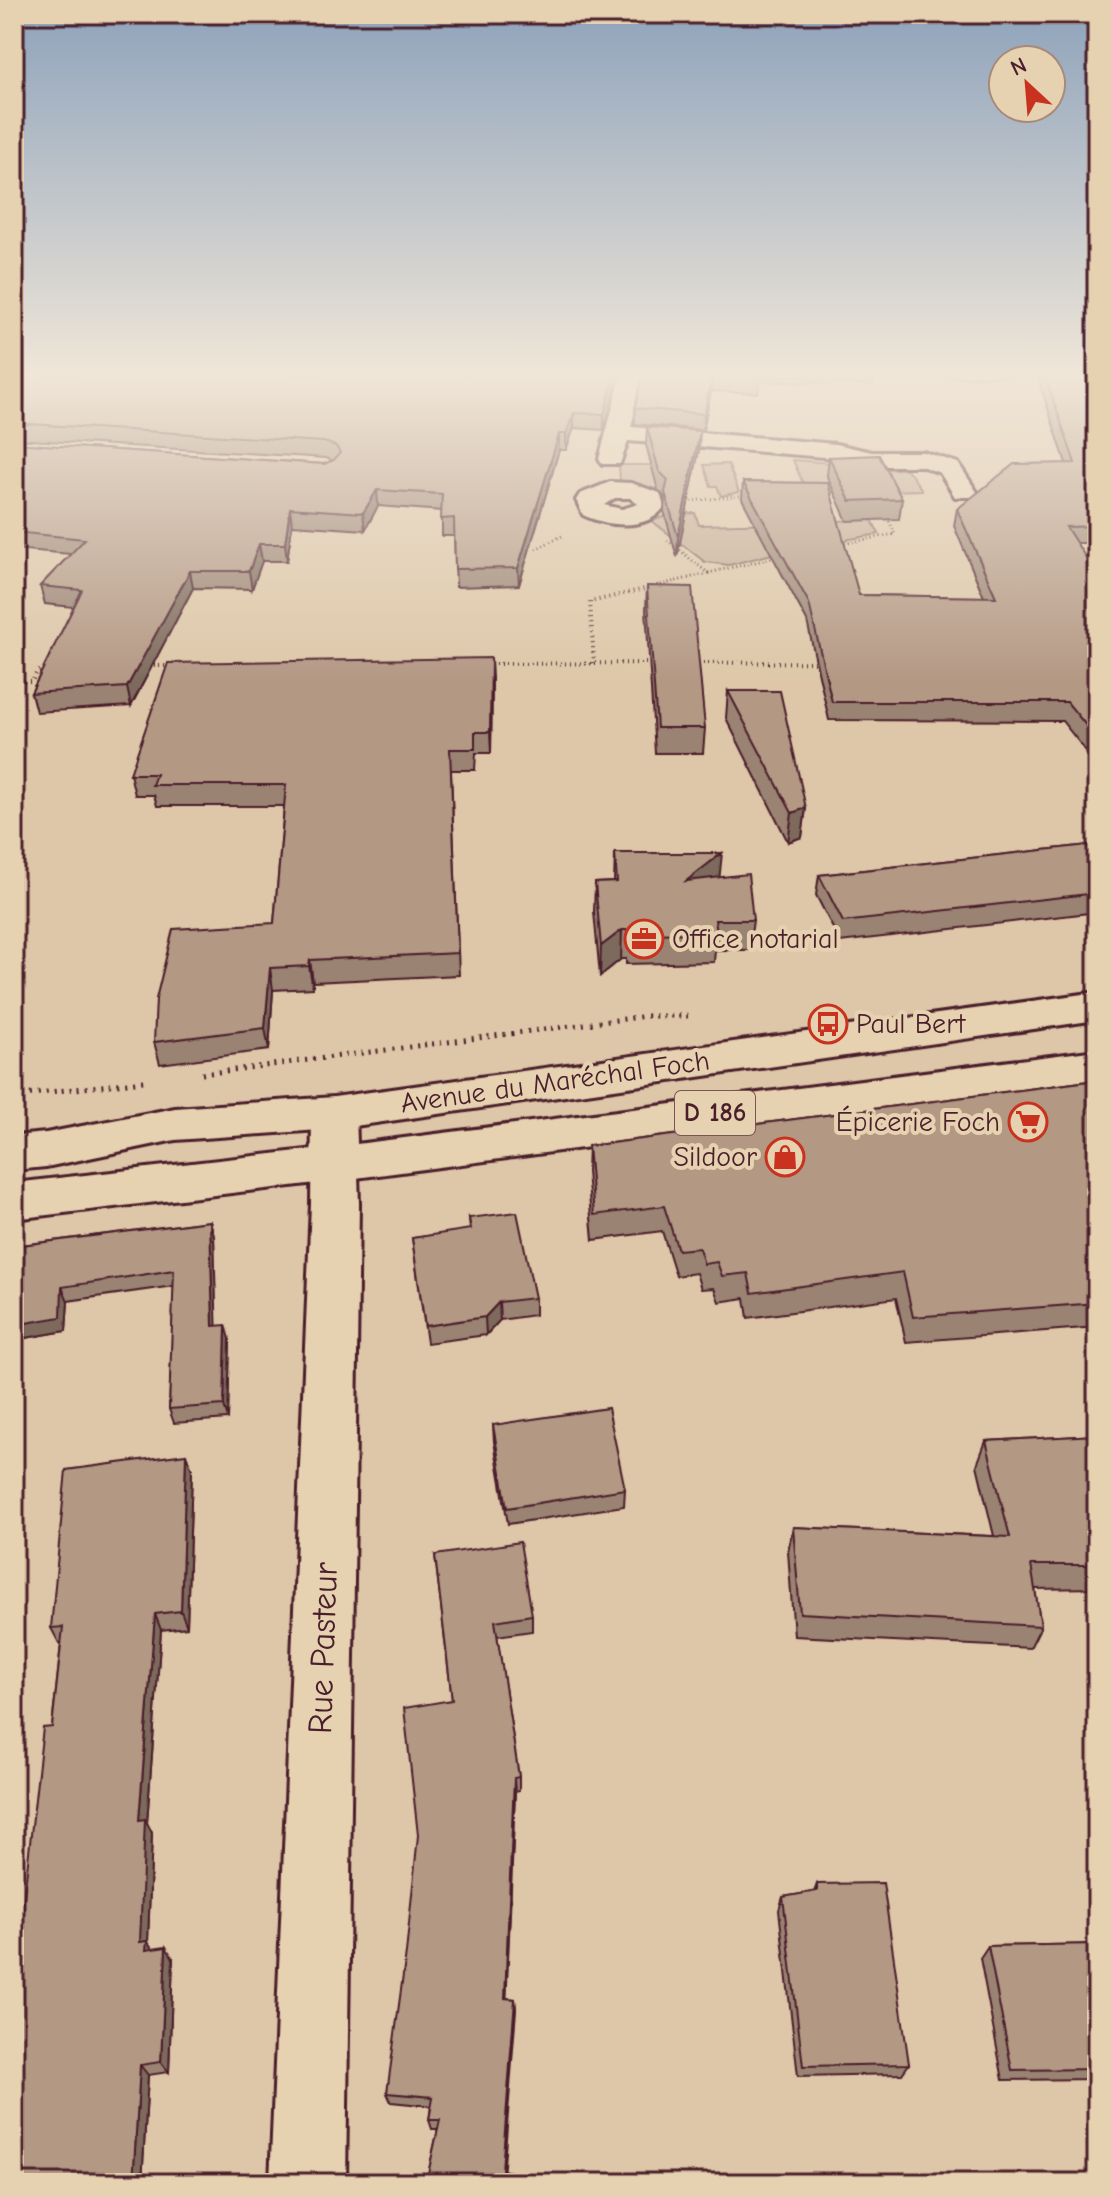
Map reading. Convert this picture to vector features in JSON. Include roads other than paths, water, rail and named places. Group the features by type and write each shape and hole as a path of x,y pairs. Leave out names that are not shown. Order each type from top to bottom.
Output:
{"main road":[{"path":"610,479 610,490 639,492 643,509"},
{"path":"956,479 964,492"},
{"name":"Avenue du Maréchal Foch","path":"14,1201 334,1139 1097,1006"},
{"name":"Avenue du Maréchal Foch","path":"14,1153 46,1150 175,1124 334,1139 1097,1065"},
{"name":"Rue Pasteur","path":"308,2183 335,1220 334,1139"}],"place":[{"name":"Office notarial","path":"644,939"},
{"name":"Paul Bert","path":"828,1024"},
{"name":"Épicerie Foch","path":"1028,1122"},
{"name":"Sildoor","path":"785,1157"}]}
